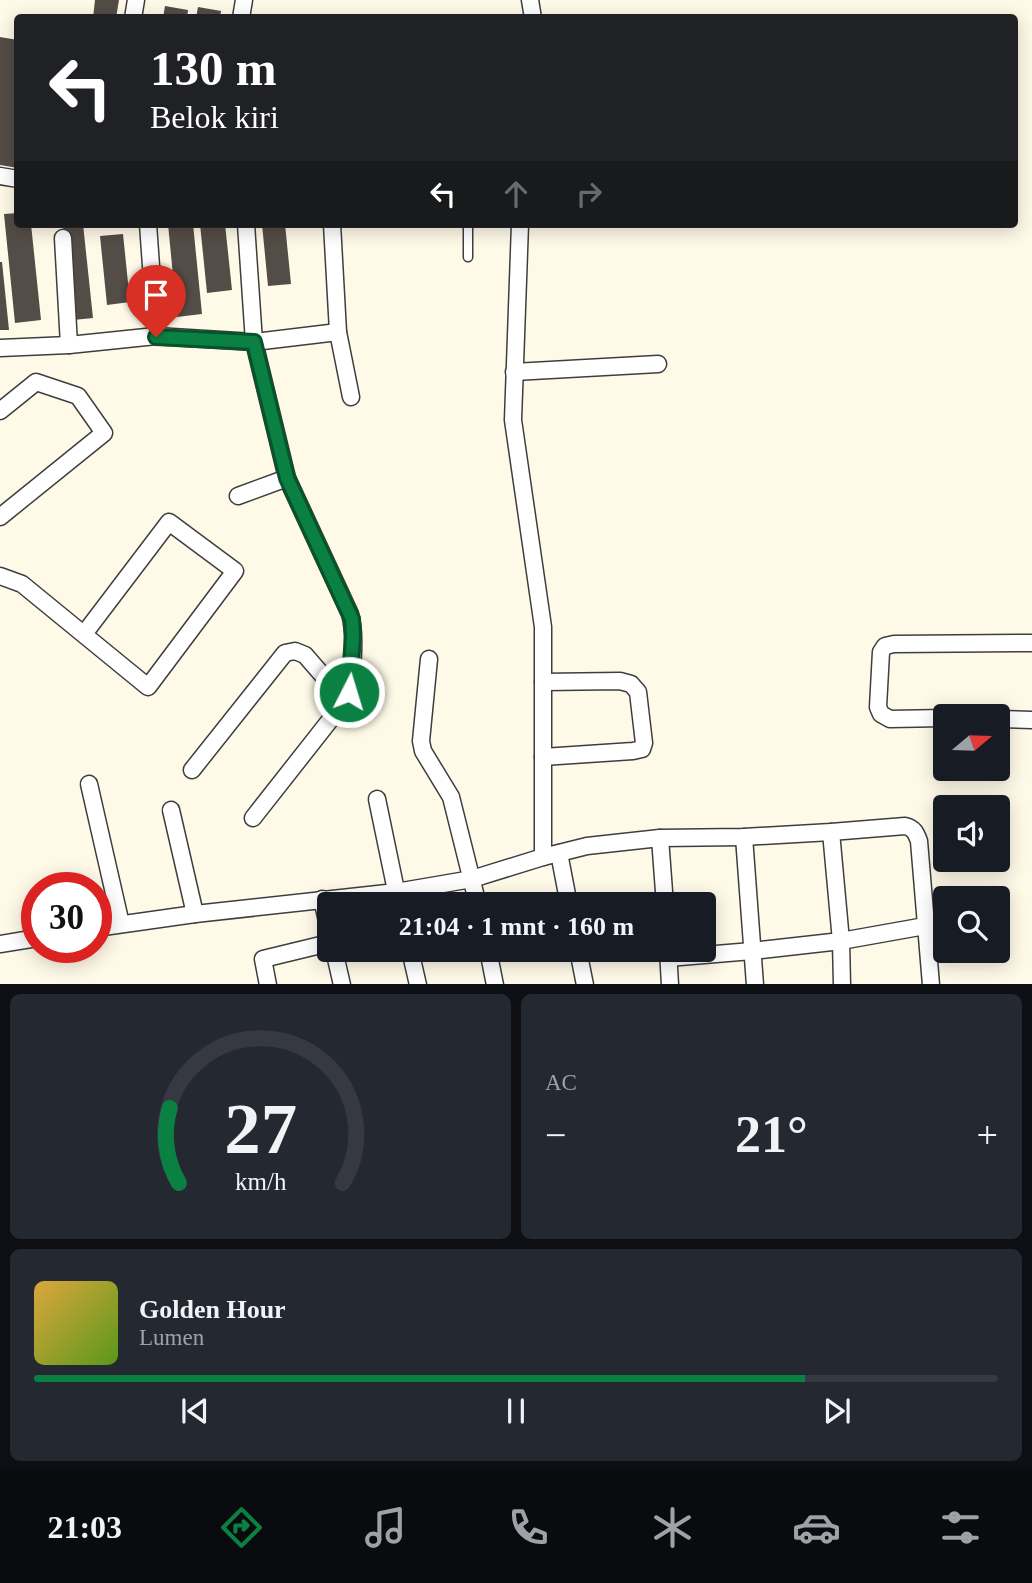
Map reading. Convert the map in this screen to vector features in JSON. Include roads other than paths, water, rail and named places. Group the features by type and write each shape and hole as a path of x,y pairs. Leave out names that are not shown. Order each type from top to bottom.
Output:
{"street":[{"path":"148,228 156,337"},
{"path":"246,228 254,342 287,478 352,619 353,636 349,692 345,701 253,818"},
{"path":"332,228 338,332 351,397"},
{"path":"520,228 513,420 543,627 543,757 551,855 564,892"},
{"path":"63,238 69,345"},
{"path":"0,348 156,337 254,342 338,332"},
{"path":"514,372 658,364"},
{"path":"0,411 36,382 78,397 104,433 0,517"},
{"path":"238,496 287,478"},
{"path":"0,576 22,584 148,687 234,571 169,522 84,634"},
{"path":"933,718 890,719 881,714 878,706 881,652 885,646 1032,643"},
{"path":"192,771 285,653 295,651 305,655 345,701"},
{"path":"429,659 421,741 423,751 451,797 475,892"},
{"path":"543,682 620,681 631,684 638,692 643,743 642,749 634,751 543,757"},
{"path":"1010,719 1032,720"},
{"path":"89,784 121,924"},
{"path":"377,799 397,892"},
{"path":"171,810 195,914"},
{"path":"421,892 587,846 660,838 744,837 911,827 919,841 930,984"},
{"path":"831,832 841,941 842,984"},
{"path":"744,837 755,984"},
{"path":"660,838 663,892"},
{"path":"112,925 317,900"},
{"path":"716,952 841,941 925,926"},
{"path":"0,944 21,941"},
{"path":"268,984 263,959 317,946"},
{"path":"337,962 342,984"},
{"path":"413,962 418,984"},
{"path":"490,962 495,984"},
{"path":"579,962 582,984"},
{"path":"669,962 670,984"}],"lane":[{"path":"468,228 468,257"}]}
